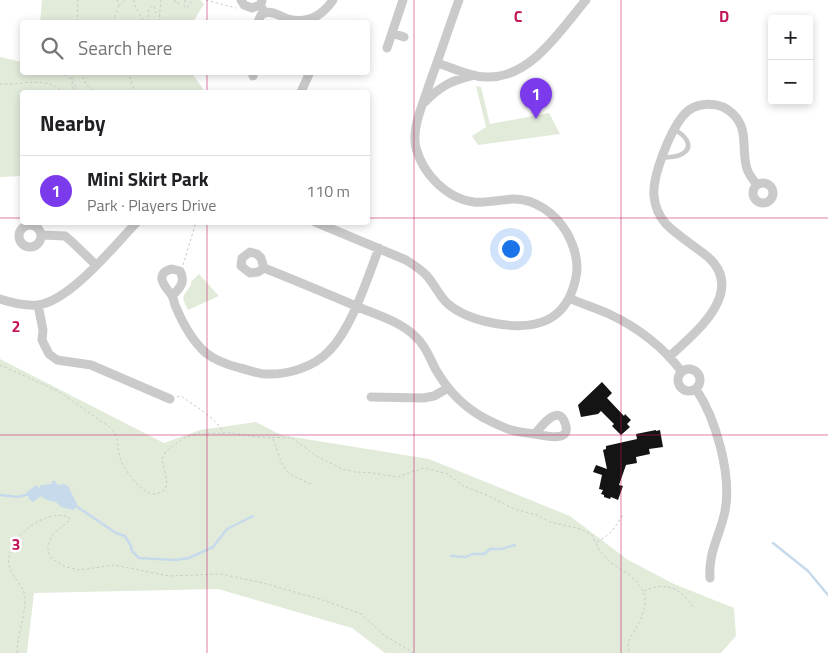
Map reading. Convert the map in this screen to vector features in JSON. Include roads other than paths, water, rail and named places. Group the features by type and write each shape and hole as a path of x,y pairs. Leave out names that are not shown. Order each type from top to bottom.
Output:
{"street":[{"path":"243,2 252,8 262,6 288,19 315,20 333,0"},
{"path":"387,48 403,0"},
{"path":"322,225 406,260 427,276 448,304 463,314 483,321 511,327 527,327 540,324 551,318 569,298 577,273 576,257 570,239 560,223 547,211 533,203 515,199 474,202 456,197 437,183 423,167 416,146 417,122 459,0"},
{"path":"437,63 474,75 489,77 515,72 537,57 586,0"},
{"path":"259,20 262,15 262,6"},
{"path":"392,32 404,37"},
{"path":"302,90 309,75"},
{"path":"423,104 445,84 474,75"},
{"path":"669,357 712,313 720,299 721,284 714,264 672,230 661,218 657,210 654,188 661,159 681,118 695,107 711,104 728,110 737,118 742,127 746,164 749,174 757,185"},
{"path":"0,299 16,304 38,305 55,300 71,290 134,225"},
{"path":"41,235 64,236 96,265"},
{"path":"172,296 183,322 194,340 206,353 223,364 266,374 292,372 314,363 329,352 342,335 356,306 379,248"},
{"path":"264,268 400,325 417,337 448,388 465,404 494,423 509,429 535,434"},
{"path":"569,298 609,314 632,326 669,357 682,372"},
{"path":"38,305 43,330 42,340 49,354 57,360 91,365 170,399"},
{"path":"687,369 693,369 698,373 700,385 696,390 690,392 680,387 678,376 687,369"},
{"path":"371,397 424,398 434,396 448,388"},
{"path":"696,390 713,424 722,457 727,496 725,512 711,557 710,578"}],"lane":[{"path":"661,159 682,154 687,148 686,138 682,133 675,130"}],"water":[{"path":"52,481 55,481 58,485 64,484 68,486 77,504 74,510 61,507 56,502 41,496 33,502 29,499 27,492 36,485 39,488 41,485 51,484"}],"waterway":[{"path":"0,495 18,497 29,494"},
{"path":"76,506 116,533 125,536 132,551 139,558 175,560 189,558 213,547 227,529 253,516"},
{"path":"773,543 808,571 828,595"},
{"path":"451,556 466,557 472,554 484,554 490,549 501,549 515,545"}],"place":[{"name":"Mini Skirt Park","path":"536,119"}]}
